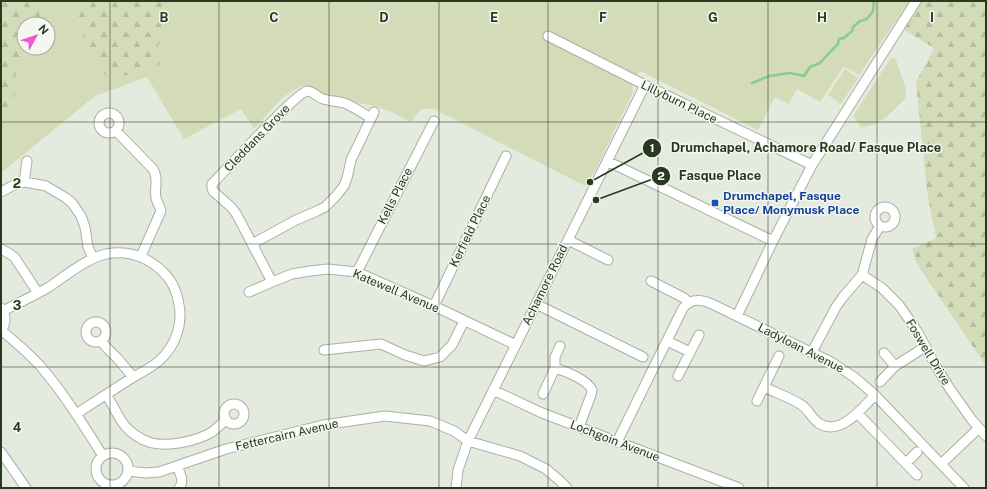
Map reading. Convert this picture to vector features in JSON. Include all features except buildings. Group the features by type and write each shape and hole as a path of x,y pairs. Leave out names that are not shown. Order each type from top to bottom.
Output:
{"street":[{"path":"737,316 812,165 916,1"},
{"name":"Lillyburn Place","path":"548,36 644,86 812,165"},
{"name":"Achamore Road","path":"456,488 458,470 468,441 644,86"},
{"name":"Cleddans Grove","path":"252,244 296,220 325,207 336,196 344,186 351,160 373,115 343,103 321,99 314,93 308,91 304,92 287,106 212,184 213,191 232,208 237,215 252,244 272,282"},
{"name":"Kells Place","path":"357,272 434,121"},
{"path":"116,131 155,172 155,196 160,208 160,214 141,256"},
{"name":"Kerfield Place","path":"434,306 506,156"},
{"path":"24,182 27,161"},
{"path":"607,161 773,241"},
{"path":"1,192 16,184 24,182 46,186 66,198 72,203 81,216 85,227 88,247 93,258"},
{"path":"812,352 840,302 862,275 872,239 880,226"},
{"path":"568,240 608,260"},
{"path":"1,249 15,258 38,293"},
{"path":"76,414 154,364 166,354 178,331 180,310 172,282 158,267 141,256 116,253 93,258 38,293 2,310 5,315 5,323 1,330 41,367 76,414 103,456"},
{"name":"Katewell Avenue","path":"249,292 292,274 328,269 357,272 434,306 516,345"},
{"name":"Foswell Drive","path":"862,275 882,288 899,305 917,331 950,389 986,436"},
{"path":"617,442 683,308 690,302 651,281"},
{"name":"Ladyloan Avenue","path":"690,302 699,300 705,301 812,352 845,370 875,395 964,488"},
{"path":"536,304 643,357"},
{"path":"324,350 381,344 405,355 424,360 440,357 452,345 464,321"},
{"path":"678,376 698,335"},
{"path":"101,341 133,377"},
{"path":"667,341 690,352"},
{"path":"543,394 555,368 555,357 560,346"},
{"path":"880,382 895,366 925,347"},
{"path":"884,353 895,366"},
{"path":"758,401 779,356"},
{"path":"555,368 566,371 588,384 592,390 592,395 578,427"},
{"path":"764,387 799,404 809,412 817,422 832,427 843,424 875,395"},
{"name":"Lochgoin Avenue","path":"493,390 542,413 739,488"},
{"path":"106,395 115,409 119,419 124,425 138,437 152,443 173,443 196,439 212,432 226,419"},
{"path":"857,412 917,475"},
{"name":"Fettercairn Avenue","path":"128,471 146,473 159,472 226,449 323,425 385,416 430,421 454,431 468,441 520,456 546,469 567,488"},
{"path":"941,464 979,428"},
{"path":"906,463 917,452"},
{"path":"113,453 123,457 128,466 127,476 124,481 114,486 102,486 96,470 99,459 103,456 113,453"},
{"path":"2,454 26,488"},
{"path":"177,466 182,479 179,488"}],"green space":[{"path":"1,1 909,1 859,75 844,66 820,102 797,89 789,104 775,97 758,130 640,71 632,84 633,92 595,171 585,186 434,109 421,109 411,122 392,112 375,106 347,101 319,93 309,86 301,86 282,98 254,129 241,109 184,139 147,77 95,96 1,173"},
{"path":"1,1 34,1 39,9 39,16 16,16 16,56 24,56 16,66 14,104 1,123"},
{"path":"77,1 167,1 160,11 161,40 155,51 160,64 110,80 97,66 86,50 82,28 75,10"},
{"path":"909,1 986,1 986,366 917,264 912,249 936,238 927,191 916,82 934,48 894,24"},
{"path":"891,58 895,58 902,76 906,91 905,98 881,121 867,127 861,127 853,116"},
{"path":"845,69 858,78 841,104 828,95"}],"waterway":[{"path":"752,83 769,76 790,73 804,76 810,67 820,63 838,44 839,39 844,38 860,21 867,19 873,11 874,1"}],"place":[{"name":"Drumchapel, Achamore Road/ Fasque Place","path":"590,182"},
{"name":"Fasque Place","path":"596,200"},
{"name":"Drumchapel, Fasque Place/ Monymusk Place","path":"715,203"}]}
